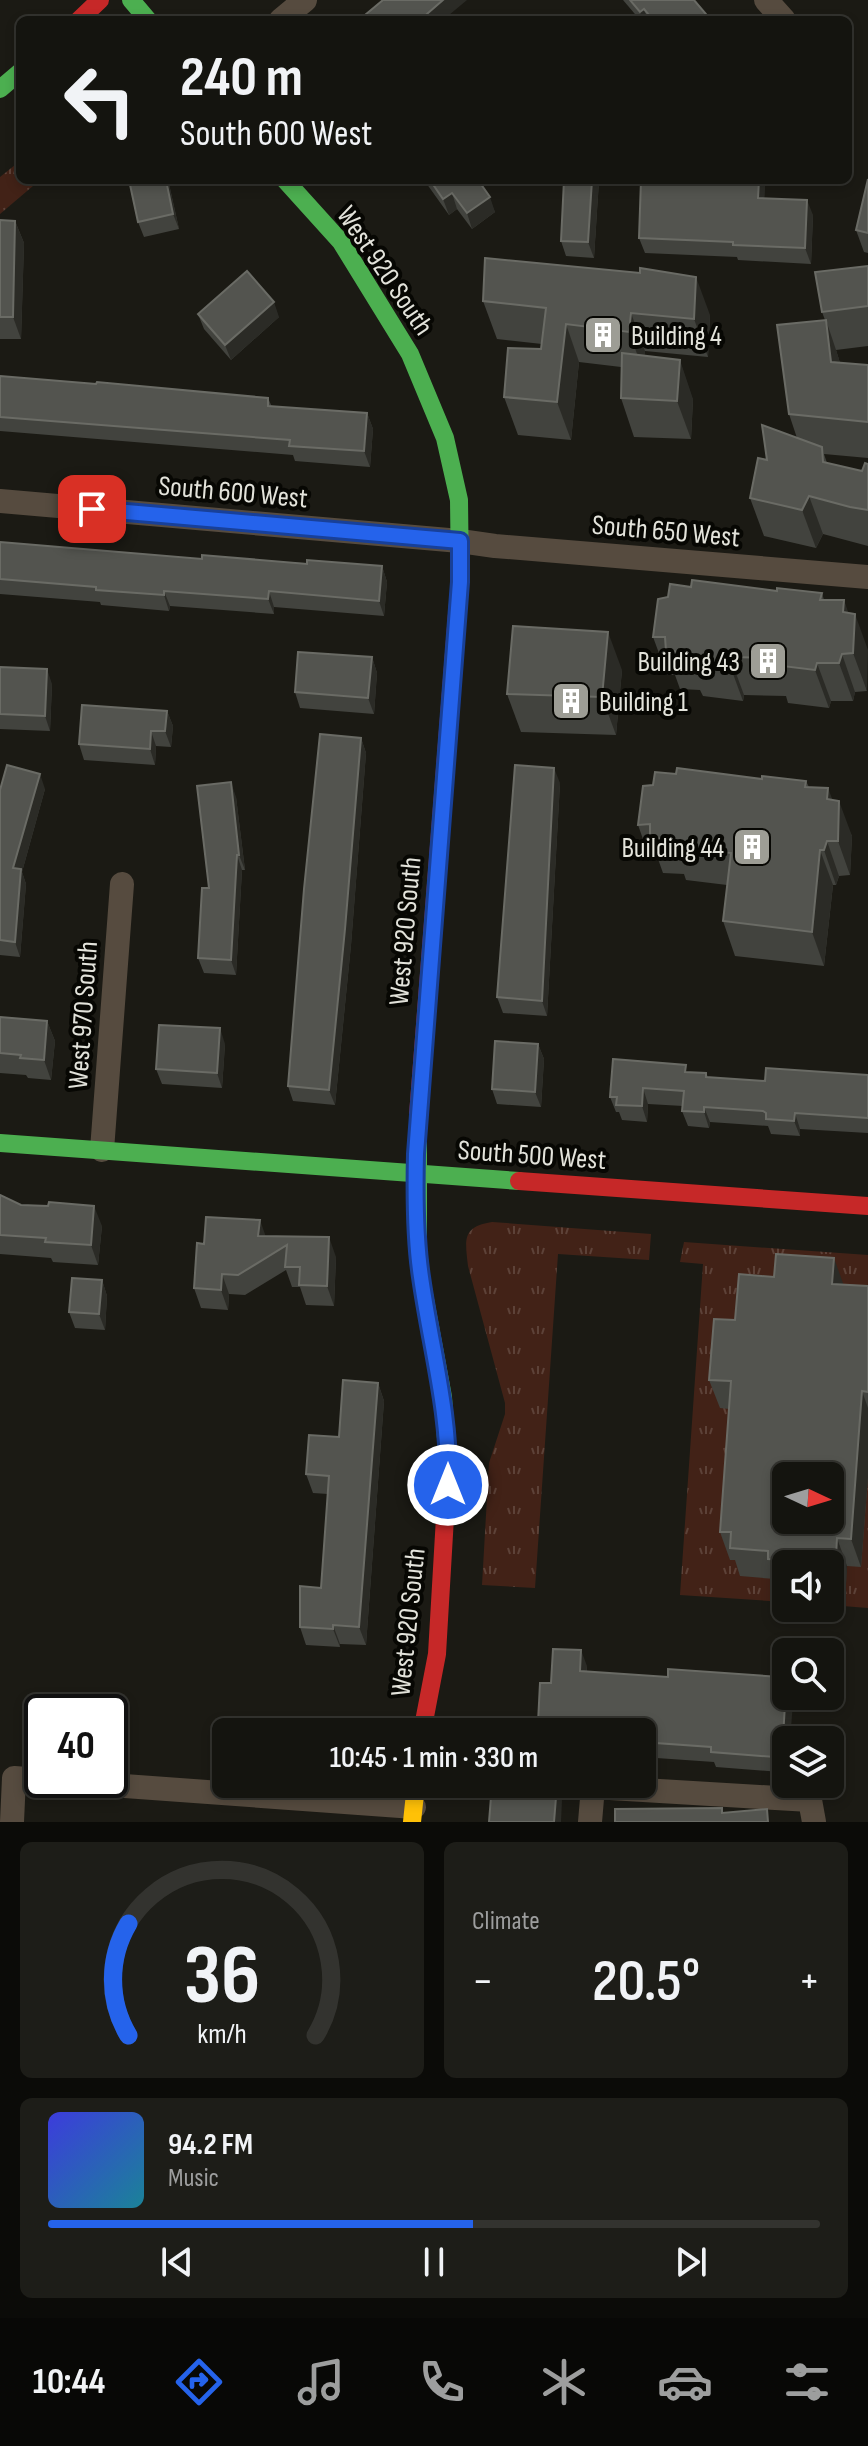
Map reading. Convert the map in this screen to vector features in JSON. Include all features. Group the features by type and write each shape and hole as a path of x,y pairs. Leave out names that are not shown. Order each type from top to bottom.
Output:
{"main road":[{"path":"83,16 100,0"},
{"path":"131,0 145,16"},
{"path":"0,89 16,75"},
{"name":"West 920 South","path":"289,184 341,242 410,354 445,438 459,500 460,582 418,1107 416,1174 416,1226 421,1278 443,1397 449,1457 437,1654 425,1718"},
{"name":"South 500 West","path":"0,1143 868,1206"}],"street":[{"path":"286,16 305,0"},
{"path":"766,0 780,16"},
{"name":"South 600 West","path":"0,501 460,541"},
{"name":"South 650 West","path":"460,541 868,577"},
{"name":"West 970 South","path":"102,1150 122,884"},
{"path":"12,1822 14,1778 414,1804"},
{"path":"590,1822 593,1787 810,1800 814,1822"}],"green space":[{"path":"16,164 16,184 35,184 0,214 0,177"},
{"path":"492,1222 651,1234 649,1260 558,1254 535,1588 482,1585 489,1463 505,1414 505,1403 468,1266 466,1242 475,1227"},
{"path":"684,1242 868,1255 868,1608 844,1606 844,1550 772,1550 772,1601 680,1595 703,1264 680,1262"}],"building":[{"path":"383,0 443,0 425,16 364,16"},
{"path":"630,0 694,0 708,16 650,16 644,9 640,12"},
{"path":"868,179 868,233 856,230"},
{"path":"130,184 167,184 173,214 138,222"},
{"path":"433,184 481,184 490,197 467,213 452,193 443,199"},
{"path":"564,184 592,184 588,242 561,241"},
{"path":"641,184 759,184 758,198 807,200 805,248 639,238"},
{"path":"0,220 15,221 13,317 0,317"},
{"path":"485,258 640,273 640,268 696,277 694,319 631,313 629,332 566,324 557,402 504,397 508,348 541,349 546,308 483,301"},
{"path":"868,266 868,306 822,312 815,272"},
{"path":"247,271 274,302 225,345 198,314"},
{"path":"826,320 831,362 868,365 868,422 789,414 777,325"},
{"path":"622,353 680,360 677,401 621,398"},
{"path":"0,376 268,398 268,406 367,413 364,451 289,446 290,440 0,417"},
{"path":"762,425 822,447 823,462 862,471 865,463 868,464 868,510 809,496 802,510 750,498 758,458 767,460"},
{"path":"0,542 202,559 202,555 307,564 307,560 382,566 379,601 269,591 268,599 164,591 164,595 0,579"},
{"path":"692,580 777,591 777,588 822,593 820,600 844,600 843,612 855,614 853,653 842,654 839,663 817,663 815,670 774,665 777,658 730,657 729,663 689,658 690,652 666,651 665,637 653,637 658,599 668,597 670,584 691,587"},
{"path":"513,626 608,632 602,697 507,694"},
{"path":"298,652 372,657 368,698 295,692"},
{"path":"0,667 47,669 45,716 0,714"},
{"path":"82,705 167,711 165,731 151,731 150,749 79,744"},
{"path":"320,734 361,738 329,1090 288,1086"},
{"path":"7,765 40,774 13,868 21,869 15,942 0,940 0,790"},
{"path":"515,765 554,768 542,1001 497,997"},
{"path":"677,768 762,779 762,776 806,781 805,787 828,788 827,799 839,801 838,841 827,841 824,850 820,850 812,932 723,921 731,853 674,846 675,839 650,838 650,824 638,825 643,786 653,785 655,772 676,774"},
{"path":"231,782 239,855 231,960 198,958 202,888 209,888 197,786"},
{"path":"0,1017 47,1021 44,1060 0,1053"},
{"path":"159,1025 220,1028 217,1073 156,1069"},
{"path":"495,1041 538,1044 535,1092 492,1089"},
{"path":"613,1059 686,1065 685,1072 706,1073 706,1077 765,1081 766,1068 868,1075 868,1118 795,1113 794,1121 766,1119 763,1111 704,1107 704,1112 682,1111 684,1091 643,1088 642,1106 616,1105 617,1097 610,1097"},
{"path":"0,1195 21,1205 48,1206 49,1202 94,1206 91,1245 0,1235"},
{"path":"206,1217 260,1220 258,1236 329,1237 327,1286 299,1285 300,1267 285,1267 287,1245 238,1275 222,1274 221,1290 194,1288 197,1243 204,1244"},
{"path":"776,1254 834,1258 832,1284 868,1286 868,1392 862,1391 851,1539 837,1538 836,1550 772,1550 772,1559 768,1559 768,1551 730,1548 731,1532 720,1532 731,1381 709,1380 714,1319 735,1320 739,1274 774,1277"},
{"path":"72,1278 102,1280 99,1314 69,1312"},
{"path":"343,1380 378,1383 359,1627 300,1627 300,1586 321,1588 329,1476 306,1474 309,1435 339,1437"},
{"path":"553,1649 581,1650 580,1671 668,1677 668,1669 772,1676 772,1710 785,1710 784,1726 772,1726 772,1757 711,1752 711,1747 656,1743 656,1718 538,1718 540,1683 551,1683"},
{"path":"491,1798 556,1798 554,1822 489,1822"},
{"path":"722,1808 722,1813 767,1809 768,1822 615,1822 615,1809"}],"traffic: fast":[{"path":"131,0 145,16"},
{"path":"0,89 16,75"},
{"path":"289,184 341,242 410,354 445,438 459,500 460,582 457,614"},
{"path":"418,1115 418,1249 443,1397 448,1466"},
{"path":"0,1143 519,1181"}],"traffic: slow":[{"path":"412,1822 415,1798"}],"traffic: jam":[{"path":"83,16 100,0"},
{"path":"418,1115 457,614"},
{"path":"519,1181 868,1206"},
{"path":"425,1718 437,1654 448,1466"}],"place":[{"name":"Building 4","path":"603,335"},
{"name":"Building 43","path":"768,661"},
{"name":"Building 1","path":"571,701"},
{"name":"Building 44","path":"752,847"}],"route":[{"path":"92,509 460,541 460,582 416,1154 418,1249 447,1428 448,1485"}]}
